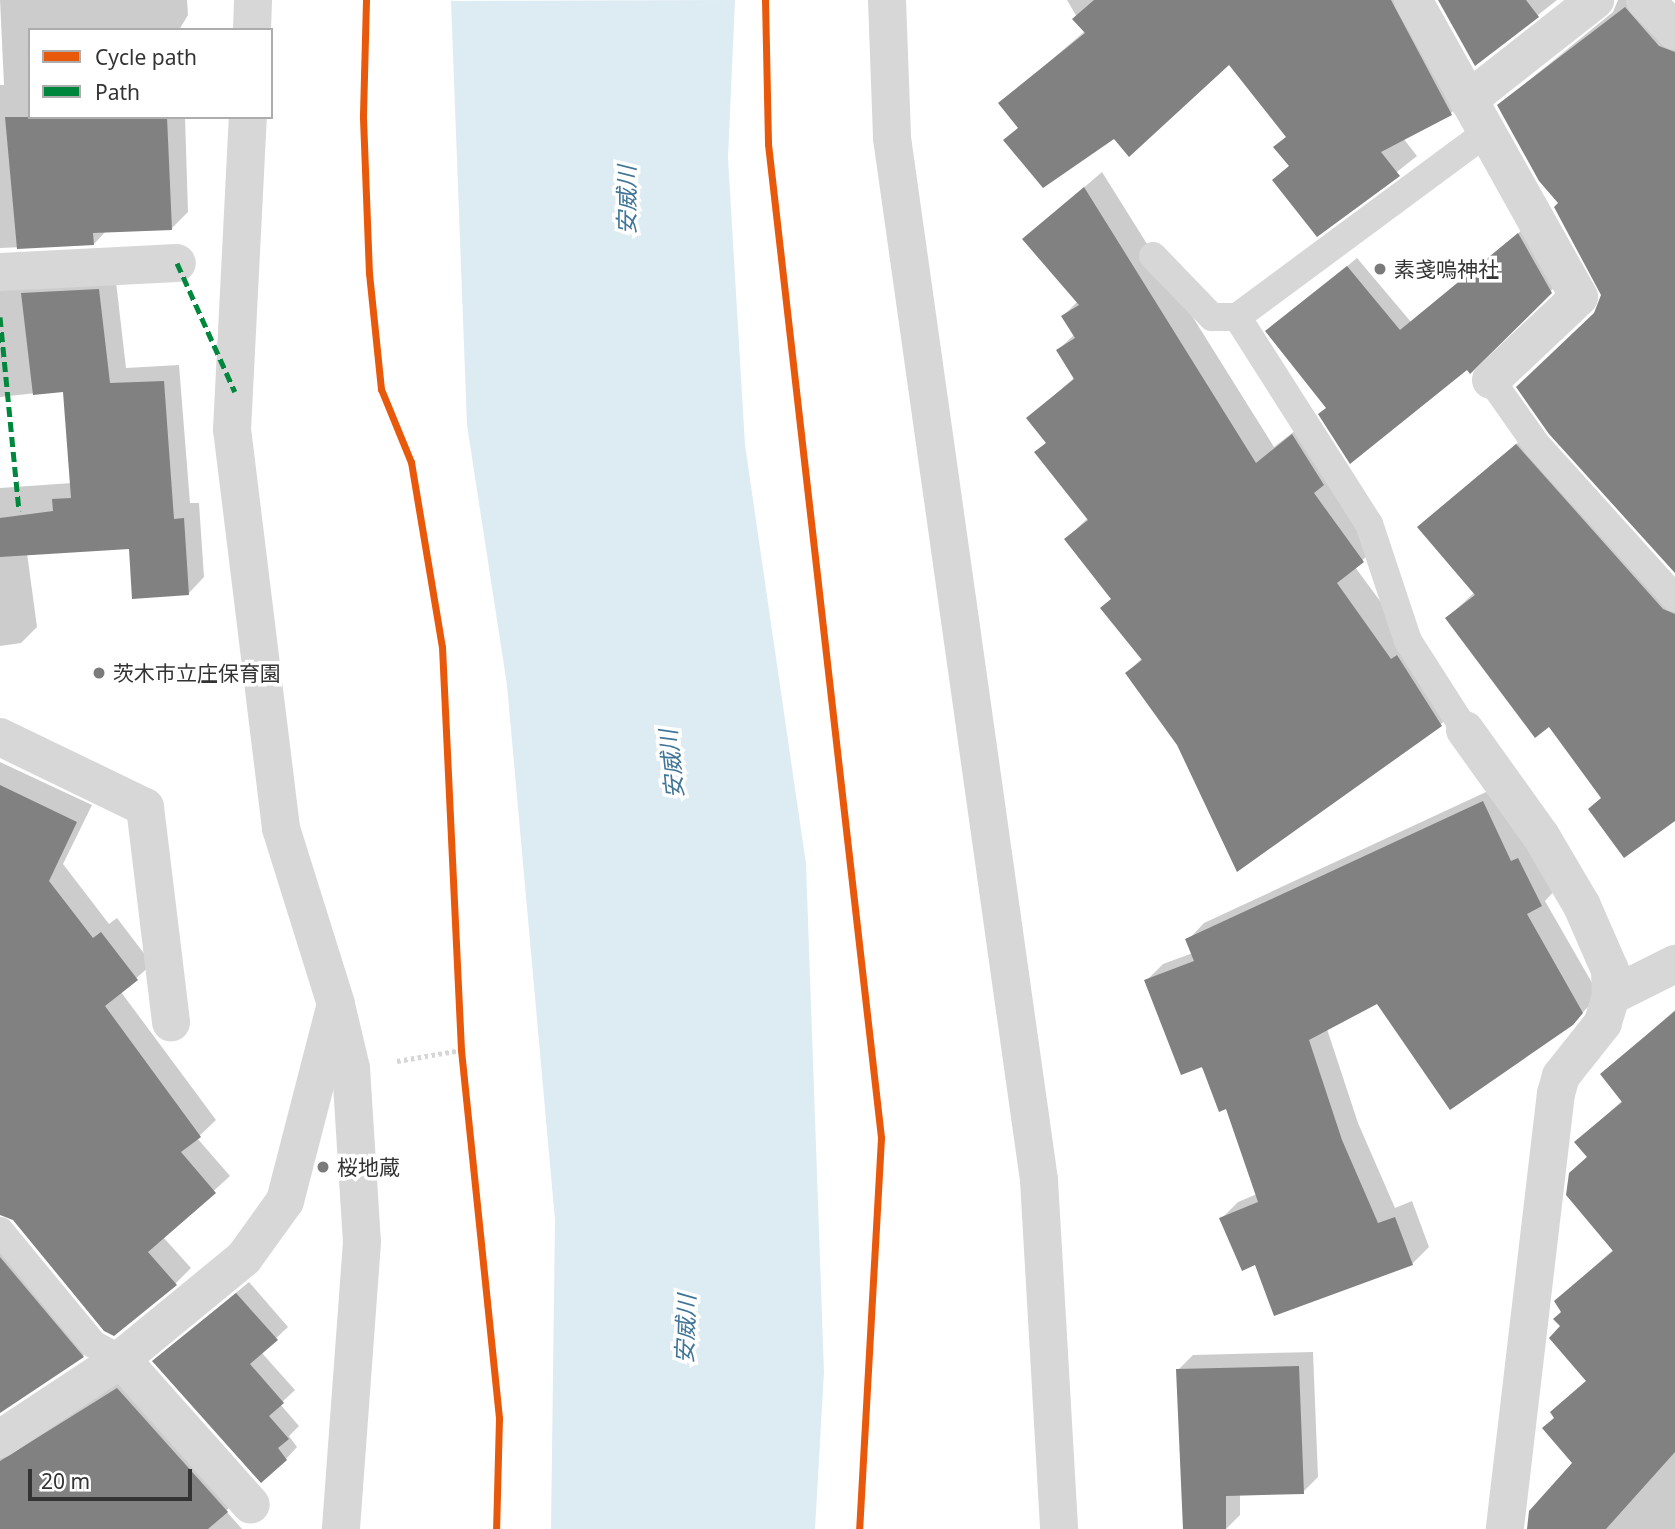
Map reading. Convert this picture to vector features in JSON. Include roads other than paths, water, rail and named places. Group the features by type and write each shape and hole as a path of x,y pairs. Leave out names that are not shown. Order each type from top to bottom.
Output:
{"street":[{"path":"252,28 253,0"},
{"path":"887,0 892,138 1039,1180 1059,1529"},
{"path":"1413,0 1579,297 1491,380"},
{"path":"1468,100 1595,0"},
{"path":"1646,0 1675,31"},
{"path":"248,119 232,430 281,828 336,1004 351,1068 362,1242 341,1529"},
{"path":"0,272 177,263"},
{"path":"1465,730 1541,836 1582,906 1610,970 1611,996 1603,1023 1561,1076 1556,1093 1505,1529"},
{"path":"0,737 145,807 171,1022"},
{"path":"1611,996 1675,964"},
{"path":"0,1439 121,1359 244,1258 285,1201 336,1004"},
{"path":"121,1359 251,1505"}],"lane":[{"path":"1153,257 1212,317 1237,317 1487,132"},
{"path":"1237,317 1369,524 1408,641 1465,730"},
{"path":"1491,380 1536,444 1675,598"},
{"path":"0,1231 93,1344 121,1359"}],"water":[{"name":"安威川","path":"735,0 728,158 745,445 806,864 824,1372 815,1529 551,1529 555,1220 507,685 467,425 451,1"}],"place":[{"name":"素戔嗚神社","path":"1380,269"},
{"name":"茨木市立庄保育園","path":"99,673"},
{"name":"桜地蔵","path":"323,1167"}]}
